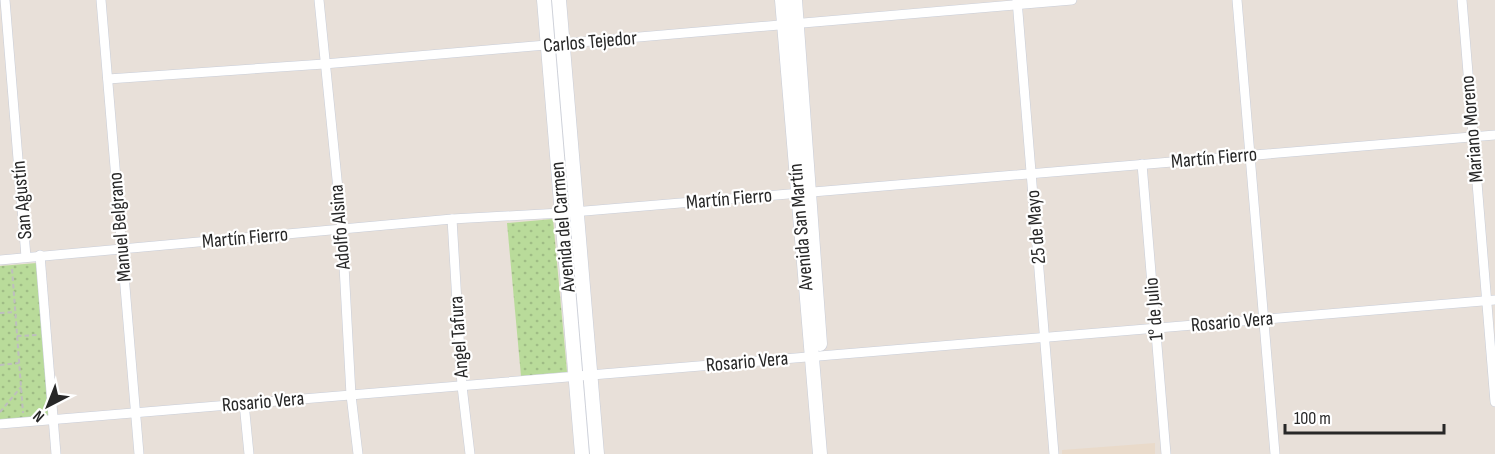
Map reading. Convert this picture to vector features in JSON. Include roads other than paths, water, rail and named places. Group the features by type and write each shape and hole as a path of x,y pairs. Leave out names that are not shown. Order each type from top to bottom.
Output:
{"main road":[{"name":"Avenida del Carmen","path":"544,0 555,45 576,212 597,454"},
{"name":"Avenida del Carmen","path":"559,0 555,45 561,213 582,454"},
{"name":"Avenida San Martín","path":"782,0 790,24 817,356 829,454"},
{"name":"Avenida San Martín","path":"790,24 795,0"},
{"name":"Avenida San Martín","path":"817,356 820,454"}],"street":[{"name":"San Agustín","path":"5,0 27,257"},
{"name":"Manuel Belgrano","path":"101,0 139,454"},
{"name":"Adolfo Alsina","path":"319,0 342,229 351,395 358,454"},
{"name":"Carlos Tejedor","path":"108,80 555,45 1017,2 1072,0"},
{"path":"1237,0 1275,454"},
{"name":"Mariano Moreno","path":"1462,0 1473,137 1491,301 1495,402"},
{"name":"25 de Mayo","path":"1017,2 1054,454"},
{"name":"Martín Fierro","path":"0,260 452,219 576,212 1495,135"},
{"name":"1° de Julio","path":"1142,164 1166,454"},
{"name":"Angel Tafura","path":"452,219 462,386 470,454"},
{"path":"40,255 56,454"},
{"name":"Rosario Vera","path":"0,423 1491,301"},
{"path":"244,403 249,454"}]}
